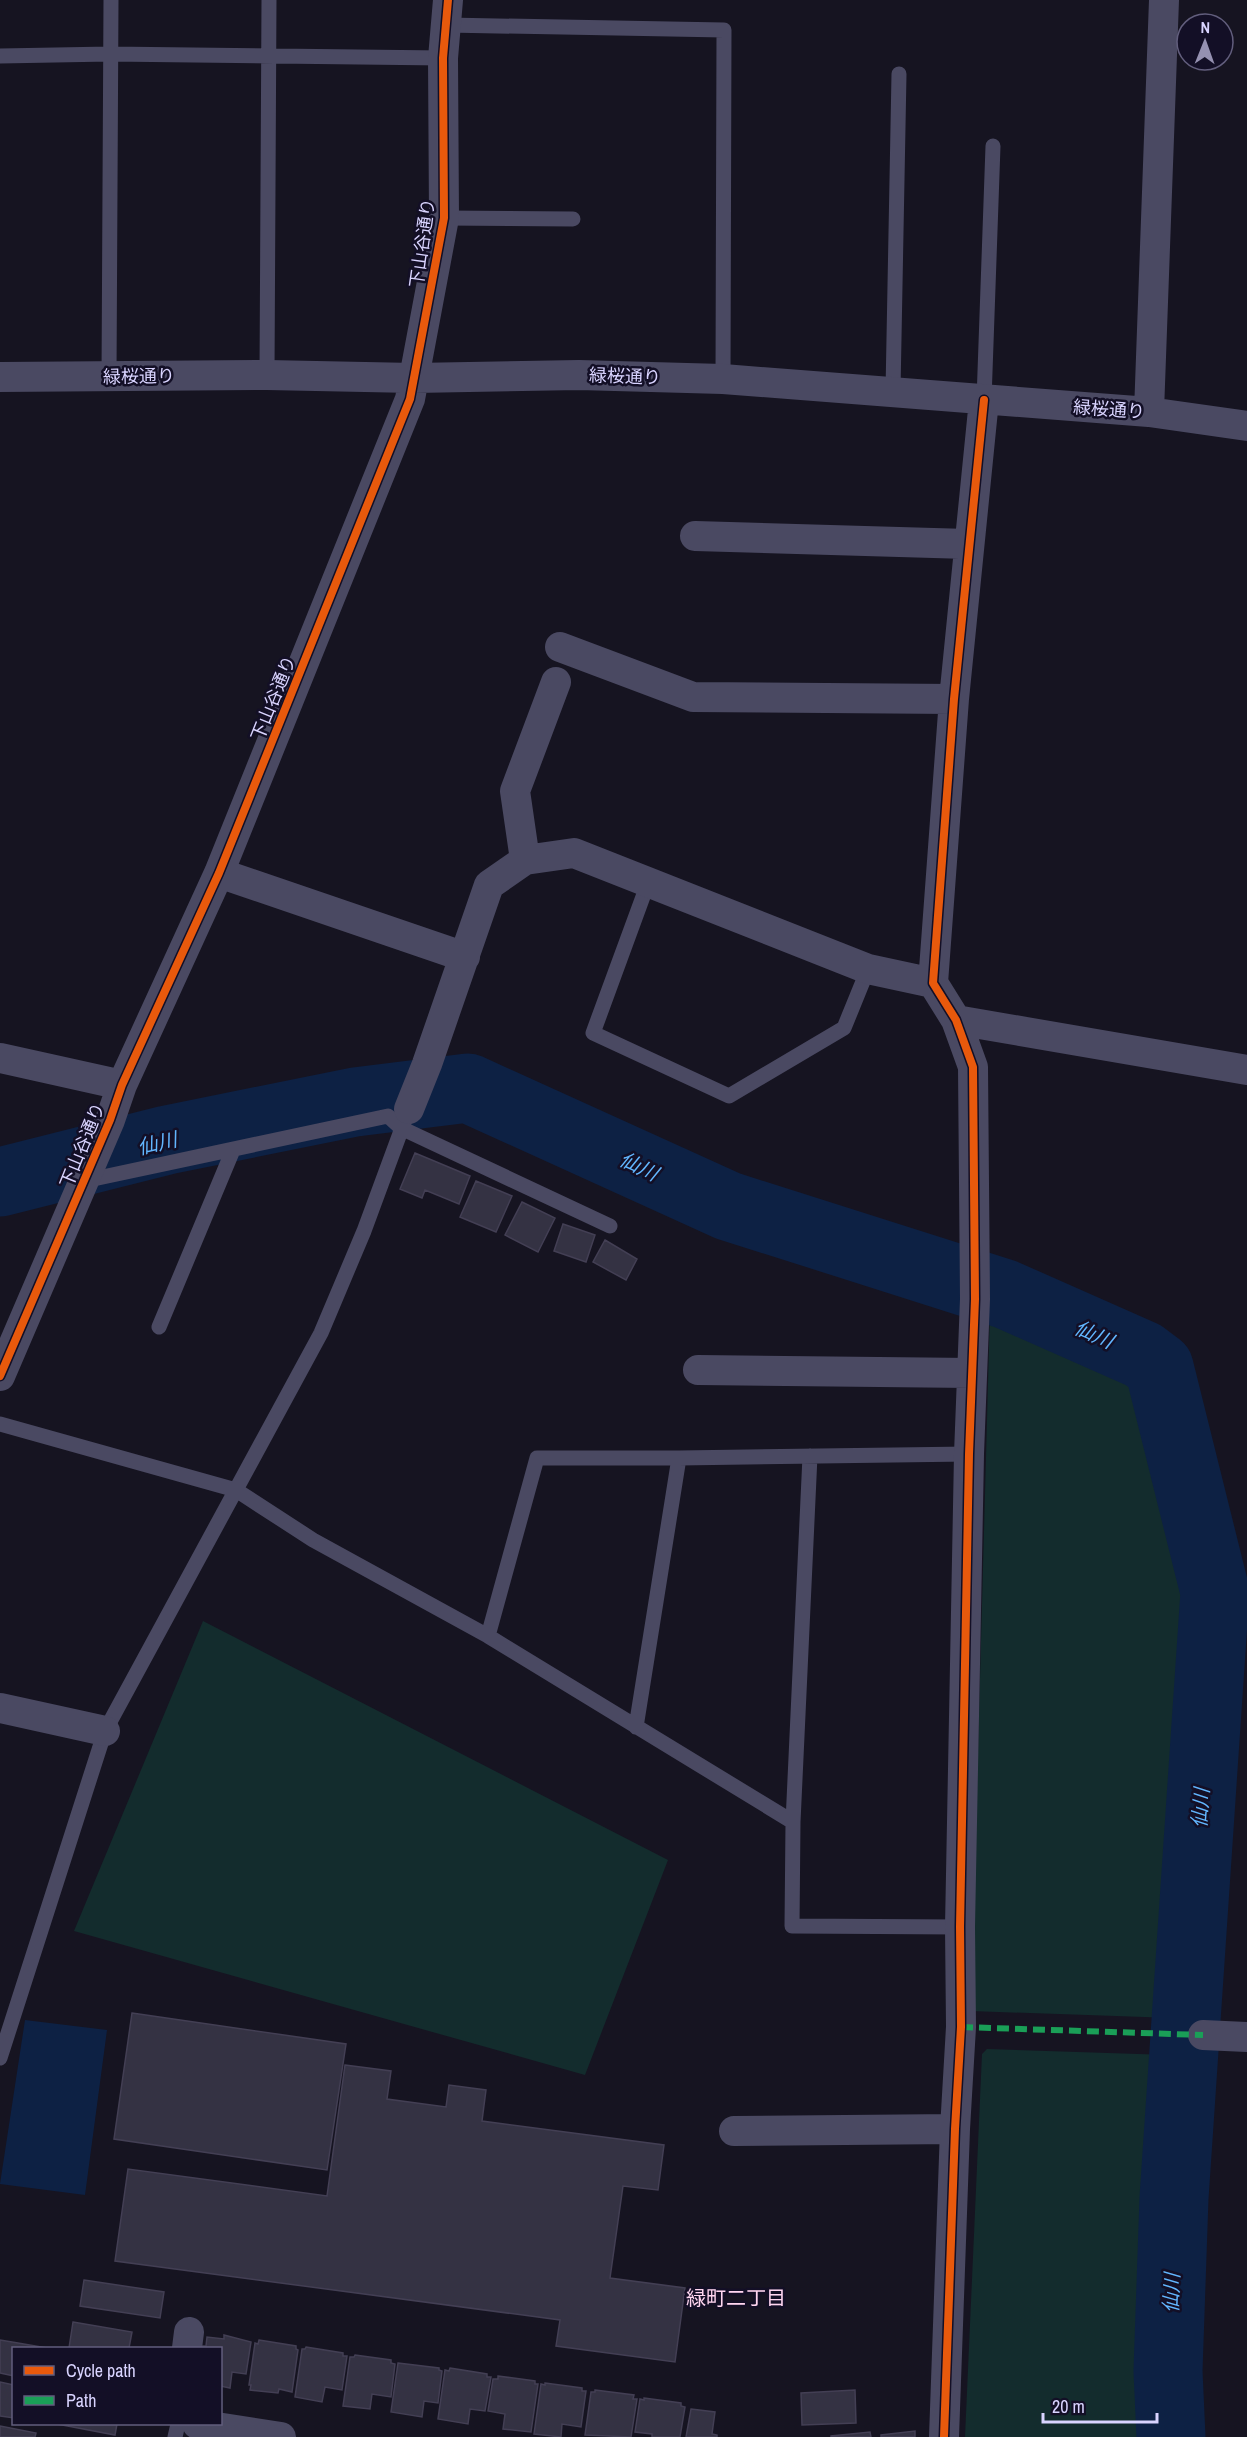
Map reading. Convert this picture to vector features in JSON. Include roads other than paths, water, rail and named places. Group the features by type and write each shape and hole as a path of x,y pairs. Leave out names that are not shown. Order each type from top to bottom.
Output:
{"street":[{"path":"1149,412 1164,0"},
{"name":"下山谷通り","path":"0,1376 110,1120 122,1085 219,873 410,399 444,218 443,58 448,13"},
{"name":"緑桜通り","path":"0,377 267,375 414,378 579,375 723,379 1149,412 1247,426"},
{"path":"944,2437 954,2129 962,2027 960,1927 969,1454 975,1299 973,1067 956,1020 933,982 954,699 984,400"},
{"path":"695,536 968,544"},
{"path":"560,647 693,697 954,699"},
{"path":"525,860 515,791 556,682"},
{"path":"405,1119 427,1064 489,885 525,860 574,853 868,969 933,982"},
{"path":"219,873 465,957"},
{"path":"956,1020 1247,1070"},
{"path":"0,1058 122,1085"},
{"path":"698,1370 972,1373"},
{"path":"0,1707 105,1731"},
{"path":"1203,2035 1247,2037"},
{"path":"734,2131 954,2129"},
{"path":"203,2425 281,2437"}],"lane":[{"path":"109,377 111,0"},
{"path":"267,375 269,0"},
{"path":"448,13 724,30 723,379"},
{"path":"0,56 110,54 443,58"},
{"path":"893,391 899,74"},
{"path":"984,400 993,146"},
{"path":"444,218 573,219"},
{"path":"648,883 593,1034 729,1096 844,1028 868,969"},
{"path":"84,1181 388,1116 405,1119 610,1226"},
{"path":"0,2058 105,1731 321,1333 364,1231 405,1119"},
{"path":"159,1327 233,1150"},
{"path":"0,1424 236,1490 313,1540 488,1636 794,1822"},
{"path":"488,1636 537,1458 969,1454"},
{"path":"810,1456 794,1822 792,1926 960,1927"},
{"path":"636,1727 679,1458"}],"water":[{"path":"25,2020 107,2030 85,2195 0,2184"}],"waterway":[{"name":"仙川","path":"0,1182 167,1140 355,1102 468,1088 728,1206 1005,1294 1143,1355 1159,1367 1215,1592 1174,2198 1168,2371 1171,2437"}],"district":[{"name":"緑町二丁目","path":"736,2297"}]}
